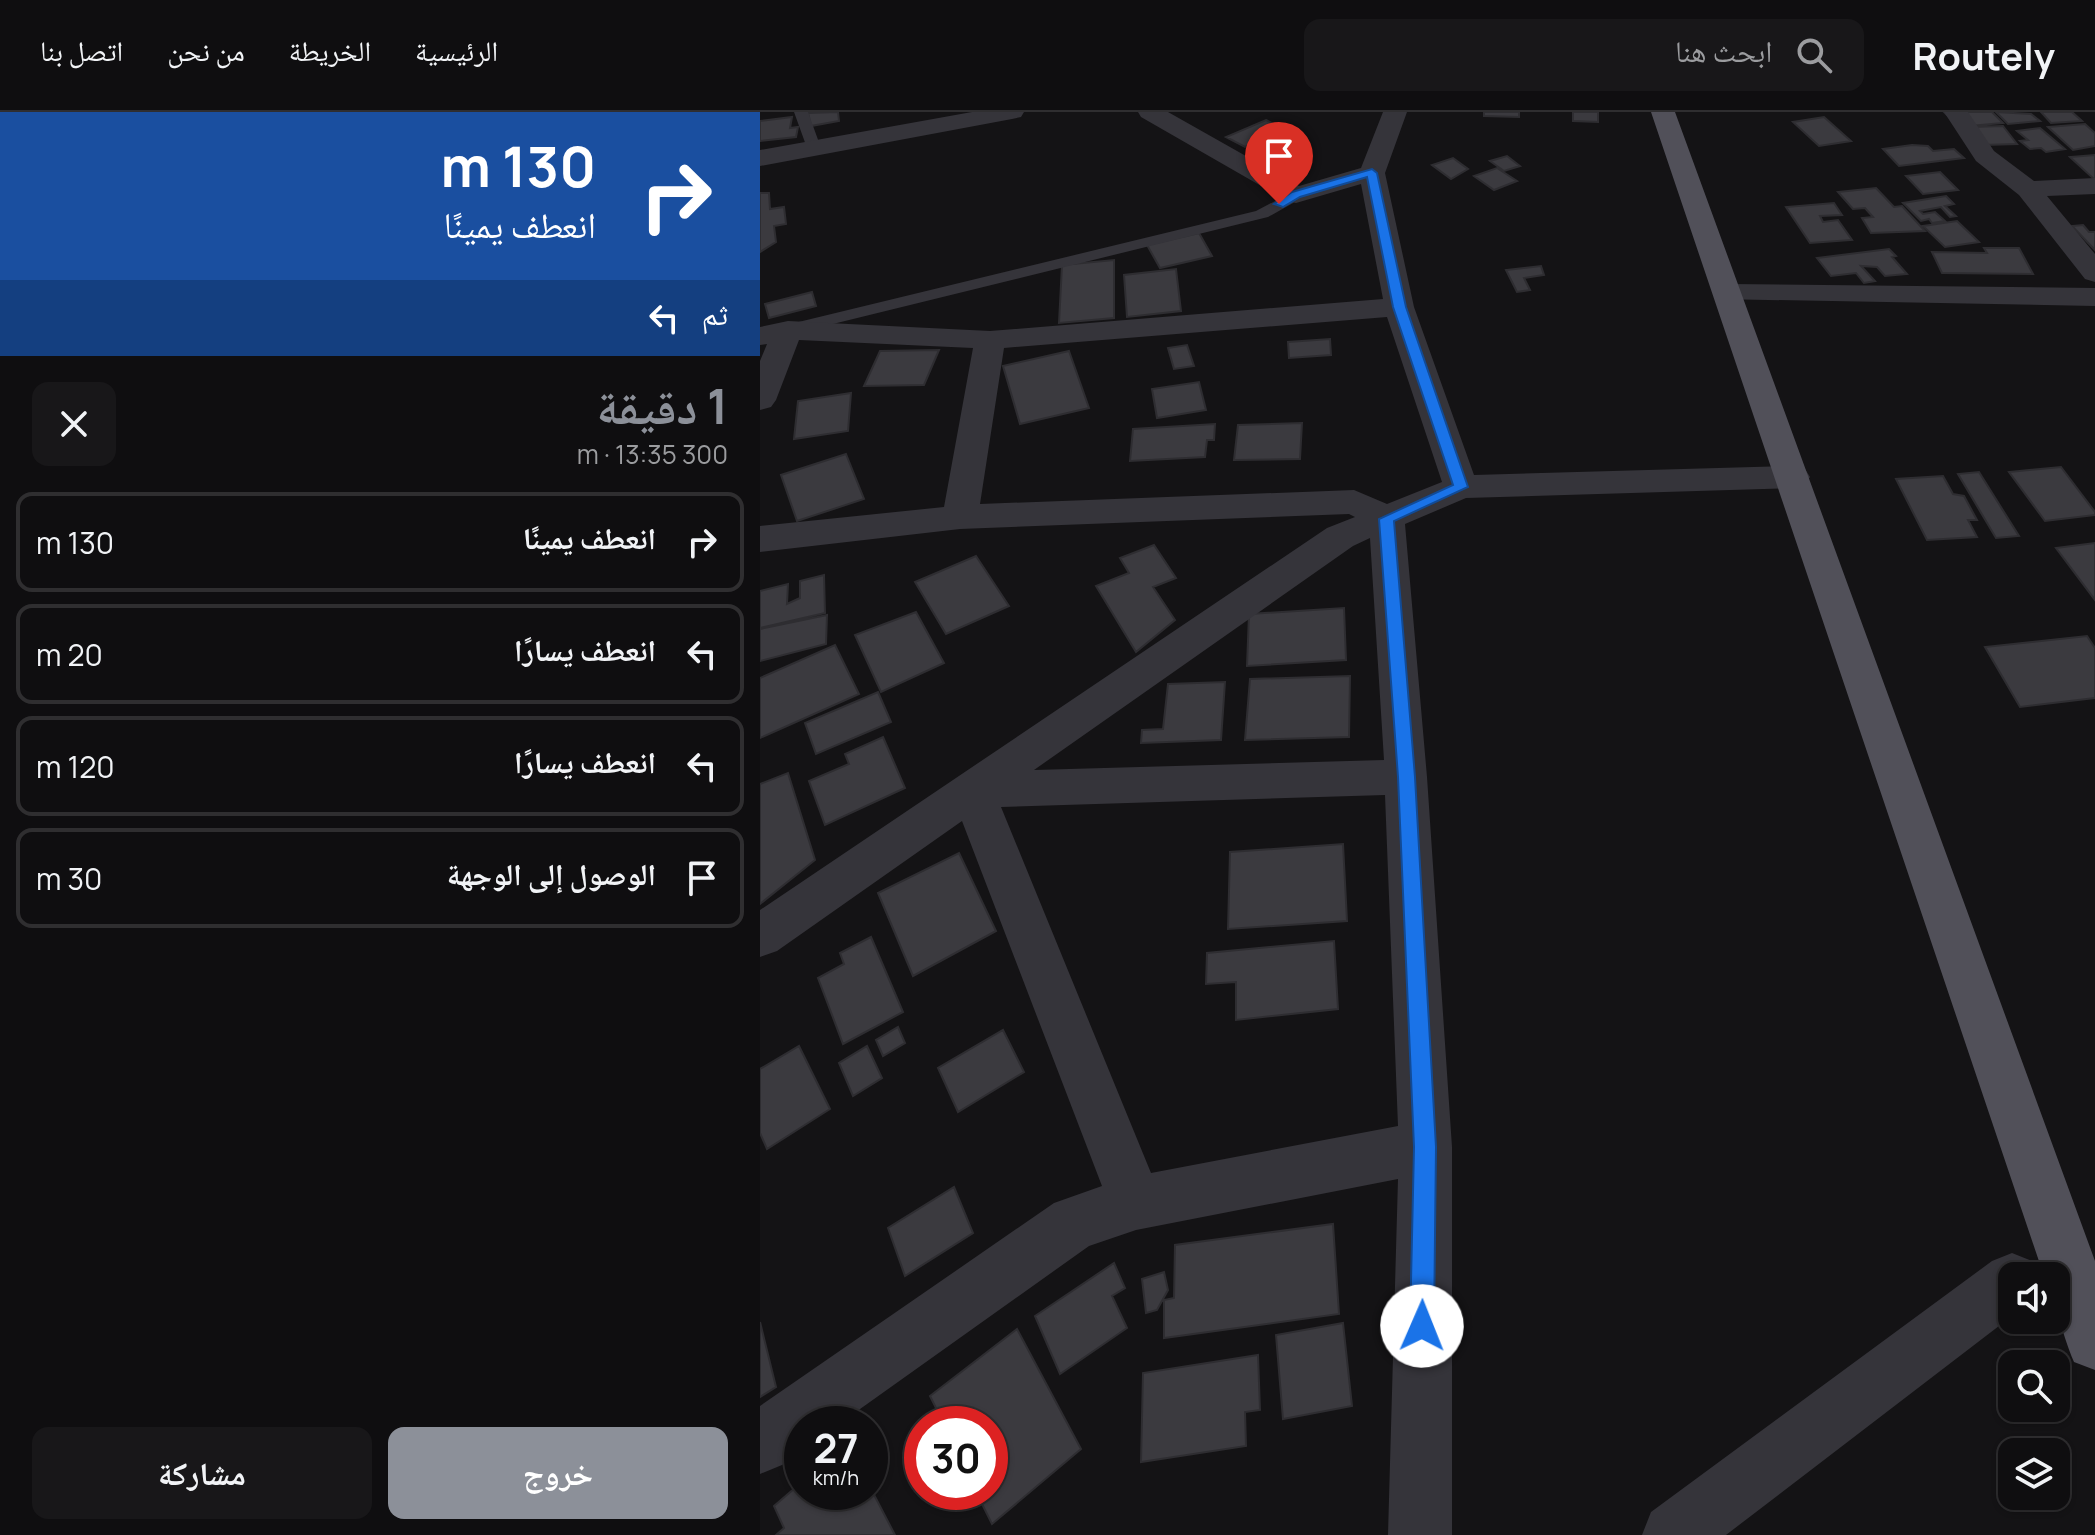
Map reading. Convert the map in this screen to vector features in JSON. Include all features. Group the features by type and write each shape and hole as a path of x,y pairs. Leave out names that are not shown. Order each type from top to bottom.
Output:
{"main road":[{"path":"1663,112 1793,477 2040,1260 2095,1341"}],"street":[{"path":"760,158 1012,112"},
{"path":"1150,112 1296,195 1372,173"},
{"path":"1395,112 1372,173 1399,307 1461,487"},
{"path":"1956,112 1985,156 2028,189 2095,273"},
{"path":"2028,189 2095,186"},
{"path":"1728,293 2095,297"},
{"path":"760,400 774,333 990,340 1399,307"},
{"path":"960,517 990,340"},
{"path":"760,936 1340,537 1461,487 1793,477"},
{"path":"760,539 960,517 1354,502 1387,519"},
{"path":"1387,519 1406,777 1425,1147 1420,1535"},
{"path":"972,790 1406,777"},
{"path":"972,790 1136,1203"},
{"path":"760,1443 1074,1223 1136,1203 1425,1147"},
{"path":"1674,1535 1998,1292"}],"lane":[{"path":"801,112 814,148"},
{"path":"774,333 1262,214 1296,195"}],"building":[{"path":"838,112 839,121 811,126 808,113"},
{"path":"1484,112 1519,112 1519,117 1484,116"},
{"path":"1573,112 1598,112 1598,122 1573,121"},
{"path":"1944,112 1992,112 2003,123 1959,127"},
{"path":"1996,112 2031,114 2040,121 2008,124"},
{"path":"2041,112 2072,112 2082,121 2051,123"},
{"path":"792,117 790,128 798,127 796,137 760,141 760,121"},
{"path":"1824,117 1851,141 1819,146 1793,122"},
{"path":"1266,120 1284,129 1245,147 1226,137"},
{"path":"2085,124 2095,133 2095,146 2073,150 2048,127"},
{"path":"2003,126 2017,144 1983,145 1970,127"},
{"path":"2040,128 2065,149 2046,152 2041,148 2030,149 2020,141 2028,140 2017,131"},
{"path":"1928,146 1933,151 1954,149 1964,158 1899,166 1883,149"},
{"path":"2095,155 2095,180 2070,157"},
{"path":"1507,156 1520,166 1504,171 1490,161"},
{"path":"1453,158 1468,169 1451,179 1432,165"},
{"path":"1294,163 1306,169 1294,176 1282,171"},
{"path":"1497,168 1517,181 1494,190 1474,176"},
{"path":"1940,172 1958,190 1923,194 1906,176"},
{"path":"1876,188 1894,207 1902,206 1925,231 1871,233 1862,218 1873,217 1865,208 1853,209 1838,192"},
{"path":"760,193 769,193 770,209 784,207 786,224 774,226 776,242 760,252"},
{"path":"1946,196 1954,204 1945,206 1956,216 1950,217 1941,207 1920,211 1923,214 1935,212 1945,221 1921,221 1903,203"},
{"path":"1834,203 1842,215 1820,216 1823,222 1838,220 1852,240 1810,243 1786,207"},
{"path":"1957,221 1979,242 1945,247 1923,226"},
{"path":"2083,225 2089,232 2095,232 2095,250 2072,226"},
{"path":"1199,233 1212,256 1160,268 1147,245"},
{"path":"1984,248 2019,248 2033,274 1942,273 1932,252 1987,253"},
{"path":"1889,249 1907,274 1885,276 1877,267 1861,266 1875,281 1864,283 1856,273 1831,276 1817,258"},
{"path":"1114,260 1114,318 1059,323 1062,265"},
{"path":"1541,266 1544,275 1524,278 1530,290 1517,292 1506,270"},
{"path":"1176,269 1181,311 1127,317 1124,275"},
{"path":"812,292 816,306 769,318 765,304"},
{"path":"1330,339 1331,355 1289,358 1288,342"},
{"path":"1187,345 1194,366 1174,369 1168,348"},
{"path":"939,350 924,385 864,386 880,351"},
{"path":"1069,351 1089,408 1020,424 1003,366"},
{"path":"1199,382 1206,410 1157,418 1152,389"},
{"path":"851,393 848,431 794,439 798,401"},
{"path":"1302,423 1300,459 1234,460 1238,425"},
{"path":"1215,424 1214,440 1207,440 1205,457 1130,461 1133,429"},
{"path":"846,454 864,499 797,521 781,475"},
{"path":"2061,467 2095,515 2045,521 2009,472"},
{"path":"1979,472 2019,536 1996,538 1958,474"},
{"path":"1943,476 1953,494 1964,496 1977,520 1968,520 1977,537 1927,540 1896,479"},
{"path":"2095,543 2095,600 2056,548"},
{"path":"1154,545 1176,578 1153,587 1175,620 1136,652 1096,586 1129,573 1120,558"},
{"path":"976,556 1009,606 946,634 915,582"},
{"path":"824,575 825,613 760,628 760,591 788,584 787,604 800,598 800,581"},
{"path":"1344,608 1346,660 1247,666 1249,614"},
{"path":"916,612 944,663 881,692 855,635"},
{"path":"827,615 826,644 760,661 760,629"},
{"path":"2087,636 2095,648 2095,698 2020,707 1985,647"},
{"path":"835,645 859,694 760,738 760,678"},
{"path":"1350,676 1349,737 1245,740 1250,679"},
{"path":"1225,682 1221,740 1141,743 1142,730 1163,729 1168,684"},
{"path":"878,692 891,722 816,754 805,723"},
{"path":"883,737 905,788 825,825 809,781 849,764 845,754"},
{"path":"788,773 815,860 760,904 760,784"},
{"path":"1343,844 1347,921 1228,929 1230,852"},
{"path":"959,853 996,931 913,976 878,893"},
{"path":"871,937 903,1012 843,1044 818,978 844,964 840,953"},
{"path":"1334,941 1338,1009 1236,1020 1236,982 1206,984 1207,953"},
{"path":"898,1027 905,1043 883,1056 876,1040"},
{"path":"1003,1030 1024,1072 958,1112 938,1068"},
{"path":"799,1046 830,1109 767,1149 760,1133 760,1069"},
{"path":"867,1046 882,1078 853,1096 839,1063"},
{"path":"954,1187 973,1233 905,1276 888,1228"},
{"path":"1333,1224 1339,1314 1164,1338 1164,1300 1174,1298 1175,1245"},
{"path":"1114,1263 1125,1288 1112,1296 1127,1328 1060,1374 1035,1316"},
{"path":"1164,1272 1168,1290 1157,1310 1146,1313 1142,1279"},
{"path":"760,1322 776,1387 760,1397"},
{"path":"1343,1323 1352,1406 1283,1419 1276,1335"},
{"path":"1017,1329 1081,1449 992,1524 985,1510 1008,1510 1008,1406 935,1406 930,1396"},
{"path":"1258,1355 1260,1410 1245,1412 1246,1446 1141,1462 1143,1373"},
{"path":"784,1497 784,1510 882,1510 895,1535 776,1535 784,1528 774,1506"}],"route":[{"path":"1279,204 1296,195 1372,173 1399,307 1461,487 1387,519 1406,777 1425,1147 1422,1326"}]}
